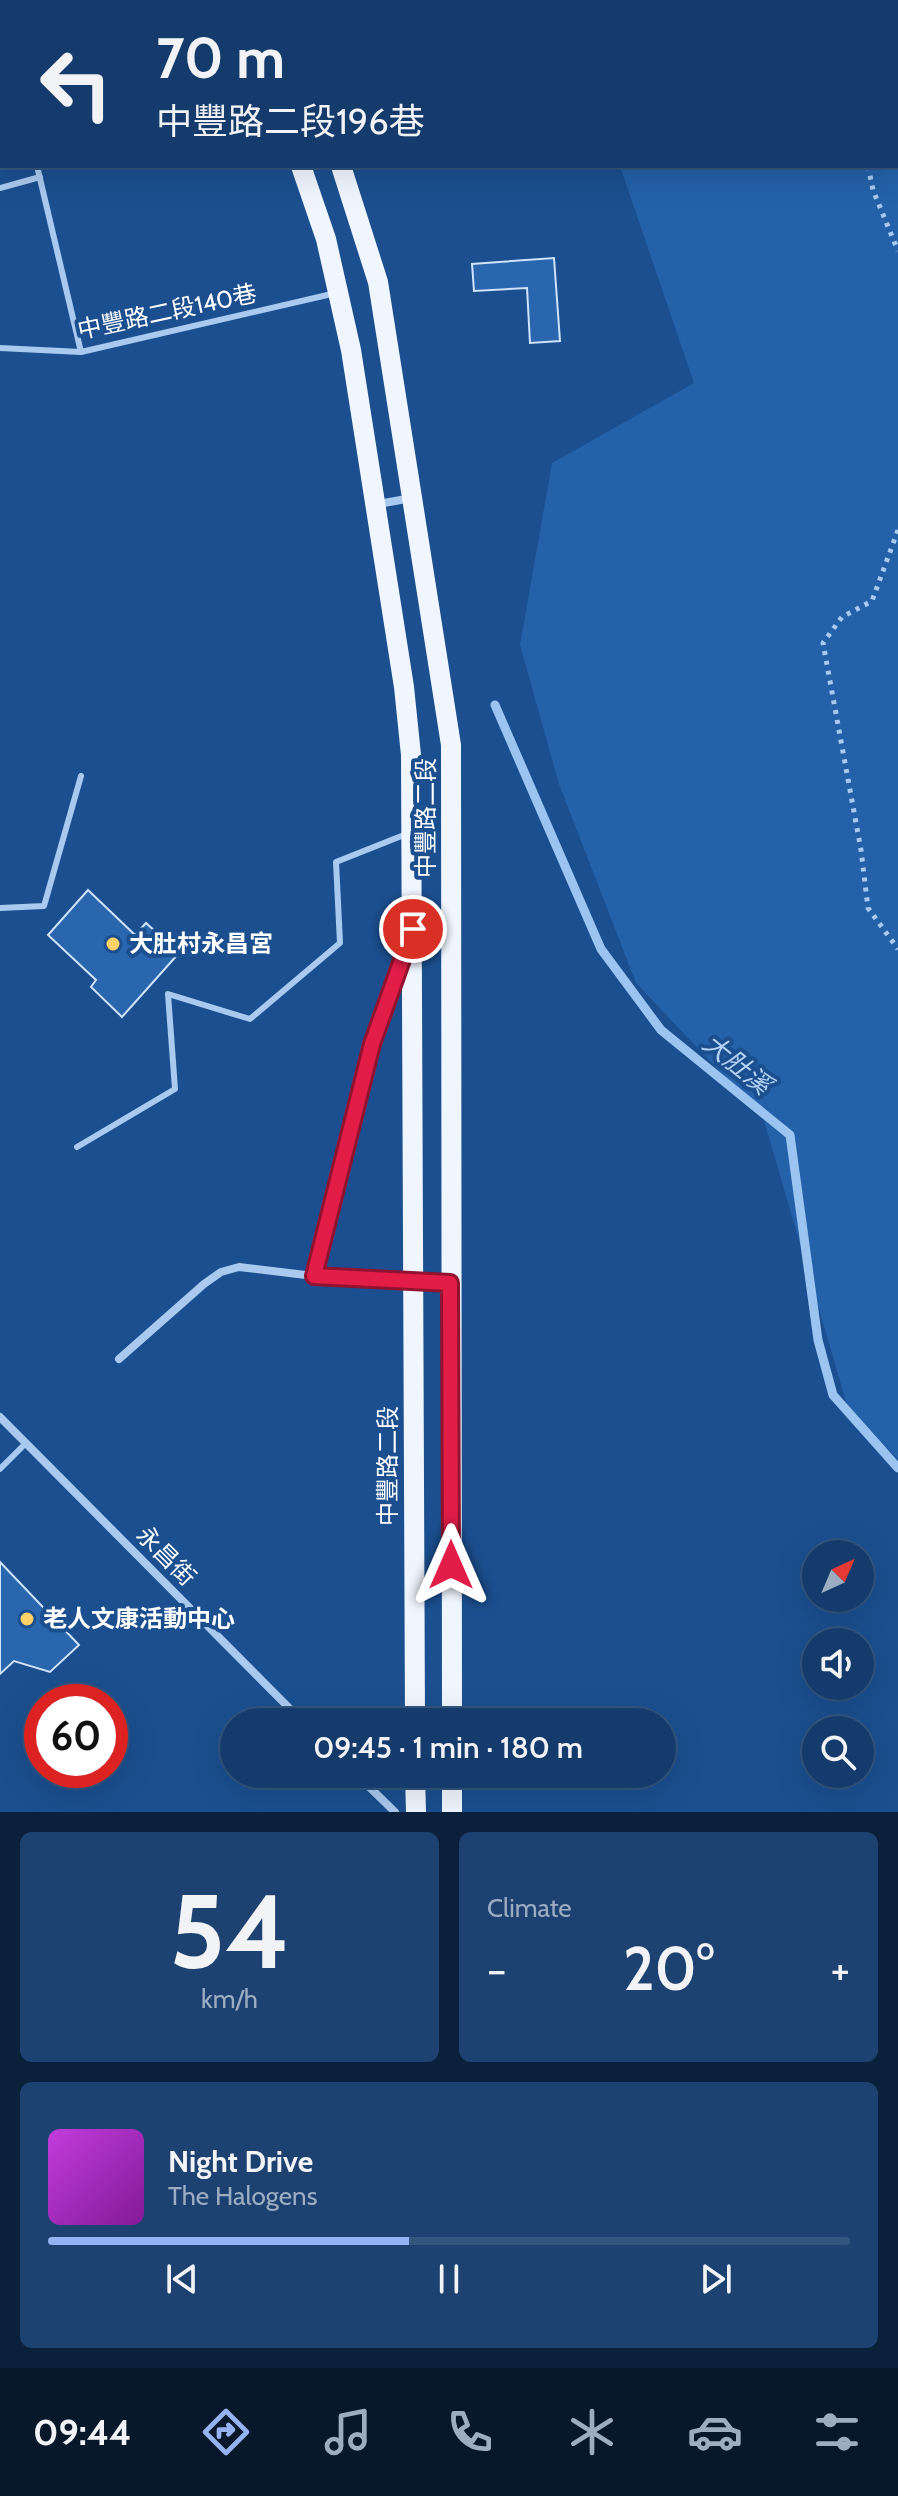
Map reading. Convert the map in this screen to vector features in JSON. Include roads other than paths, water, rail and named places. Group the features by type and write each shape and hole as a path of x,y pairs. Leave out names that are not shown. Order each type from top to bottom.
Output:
{"main road":[{"name":"中豐路二段","path":"302,168 340,292 405,700 413,929 415,1708"},
{"name":"中豐路二段","path":"342,168 378,282 451,745 452,1708"},
{"path":"415,1788 416,1812"},
{"path":"452,1788 452,1812"}],"street":[{"path":"375,505 413,498"},
{"path":"119,1359 221,1272 239,1267 314,1276 450,1283"},
{"name":"永昌街","path":"0,1417 289,1708"},
{"path":"370,1788 395,1812"}],"lane":[{"path":"38,168 81,352"},
{"path":"0,188 40,177"},
{"name":"中豐路二段140巷","path":"0,348 81,352 340,292"},
{"path":"0,908 44,906 81,776"},
{"path":"77,1147 175,1089 168,994 250,1019 340,943 336,862 412,832"},
{"path":"314,1276 372,1044 413,929"},
{"path":"0,1469 26,1443"}],"waterway":[{"name":"大肚溪","path":"495,705 601,949 661,1030 790,1135 818,1340 833,1395 898,1468"}],"place":[{"name":"大肚村永昌宮","path":"113,944"},
{"name":"老人文康活動中心","path":"27,1619"}]}
